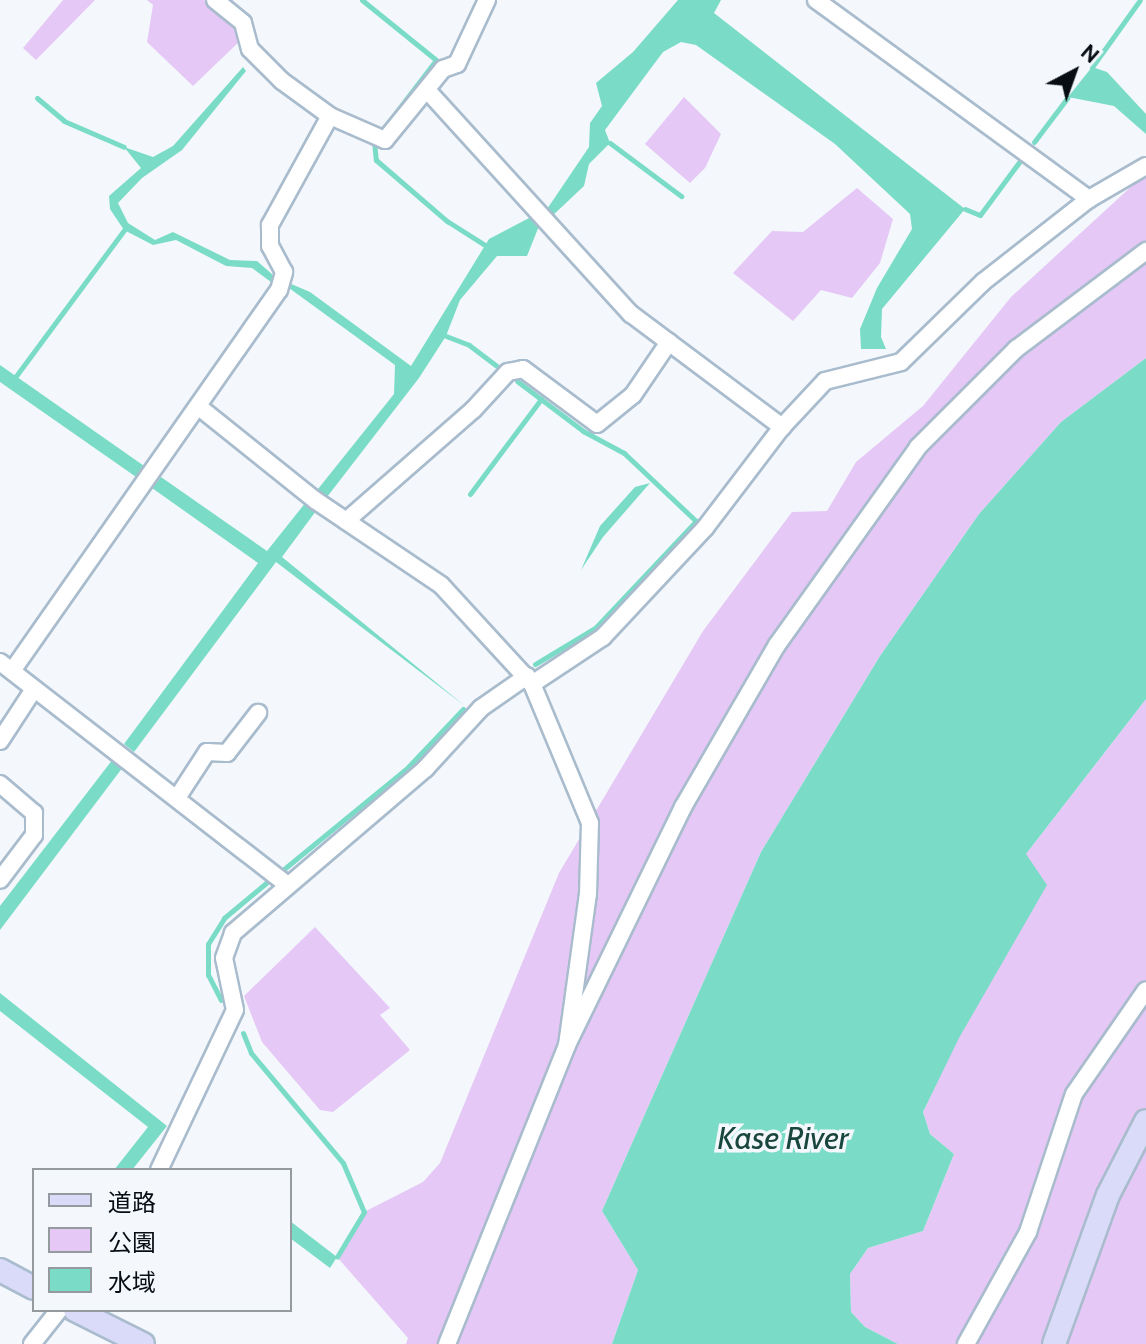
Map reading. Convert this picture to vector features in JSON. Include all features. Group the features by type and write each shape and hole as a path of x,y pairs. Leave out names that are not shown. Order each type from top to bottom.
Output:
{"street":[{"path":"215,0 243,23 250,49 330,116 385,140 443,69 457,64 487,0"},
{"path":"816,0 1089,199"},
{"path":"427,90 553,233 631,314 782,427"},
{"path":"286,884 6,666 199,407 279,290 284,272 270,246 270,225 330,116"},
{"path":"160,1168 187,1120 235,1010 224,958 233,933 286,884 425,769 481,708 603,637 705,528 782,427 825,381 853,370 901,362 983,282 1089,199 1146,166"},
{"path":"447,1344 567,1045 683,807 777,645 918,447 1016,349 1146,251"},
{"path":"346,521 473,410 508,372 523,369 597,424 633,395 669,342"},
{"path":"199,407 346,521 441,585 530,680 590,823 588,894 567,1045"},
{"path":"0,741 34,689"},
{"path":"177,798 207,752 227,753 258,713"},
{"path":"0,784 34,813 34,835 0,880"},
{"path":"966,1344 1028,1232 1074,1094 1146,990"},
{"path":"1054,1344 1108,1195 1146,1121"},
{"path":"0,1270 32,1287"},
{"path":"32,1344 57,1312"},
{"path":"79,1312 143,1344"}],"green space":[{"path":"63,0 95,0 36,60 23,48"},
{"path":"147,0 204,0 239,29 242,39 193,86 147,42 153,5"},
{"path":"684,97 721,134 705,168 690,183 645,144"},
{"path":"1146,173 1146,358 1061,422 979,514 880,656 761,852 602,1211 638,1270 612,1344 406,1344 408,1338 337,1257 364,1212 423,1182 440,1163 559,873 703,631 792,512 827,511 856,462 923,406 1011,297"},
{"path":"857,188 893,219 880,263 852,298 821,290 793,321 733,273 772,231 803,232"},
{"path":"1146,699 1146,1344 898,1344 865,1327 851,1312 850,1274 868,1248 923,1231 954,1154 930,1134 923,1112 958,1038 1026,854"},
{"path":"315,927 390,1008 380,1015 410,1050 333,1112 320,1110 262,1042 244,996"}],"water":[{"path":"678,0 721,0 714,13 965,209 882,309 881,337 886,349 861,349 860,329 877,288 912,229 910,214 835,144 696,45 681,42 663,52 605,130 610,143 589,164 584,186 550,218 545,212 589,147 590,123 602,106 596,83 633,52"},
{"path":"243,67 246,71 182,150 142,178 118,203 128,223 155,240 173,232 230,260 257,261 273,275 271,282 252,268 226,266 176,240 153,245 124,230 110,209 109,196 141,168 124,147 153,157 173,146"},
{"path":"1092,67 1107,72 1146,114 1146,134 1114,106 1068,97"},
{"path":"531,217 539,226 527,256 497,256 460,300 446,336 419,378 327,497 318,489 394,394 395,365 289,288 289,283 310,292 411,366 489,239"},
{"name":"Kase River","path":"1146,358 1146,699 1026,854 1047,885 959,1038 923,1112 930,1134 954,1154 923,1231 868,1248 850,1274 851,1312 865,1327 898,1344 612,1344 638,1270 602,1211 761,852 880,656 979,514 1061,422"},
{"path":"0,365 147,468 139,479 0,382"},
{"path":"161,477 267,551 306,502 316,511 282,557 465,706 276,562 134,752 124,744 258,563 152,488"},
{"path":"650,483 603,537 581,570 600,526 635,487"},
{"path":"113,759 123,767 0,930 0,906"},
{"path":"0,993 167,1126 134,1168 116,1168 148,1127 0,1011"},
{"path":"292,1223 337,1257 330,1268 292,1240"}],"waterway":[{"path":"362,0 436,60 384,128"},
{"path":"1092,67 1140,0"},
{"path":"1034,142 1068,97"},
{"path":"37,98 64,121 124,147"},
{"path":"374,142 376,160 447,221 485,245"},
{"path":"610,143 681,196"},
{"path":"965,209 980,215 1020,161"},
{"path":"16,376 124,230"},
{"path":"446,336 469,345 498,367"},
{"path":"517,381 583,431 624,453 696,521 595,628 535,664"},
{"path":"470,494 541,399"},
{"path":"284,869 408,767 463,709"},
{"path":"221,1000 208,975 208,944 224,918 266,883"},
{"path":"243,1033 251,1053 343,1163 364,1212 337,1257"}]}
